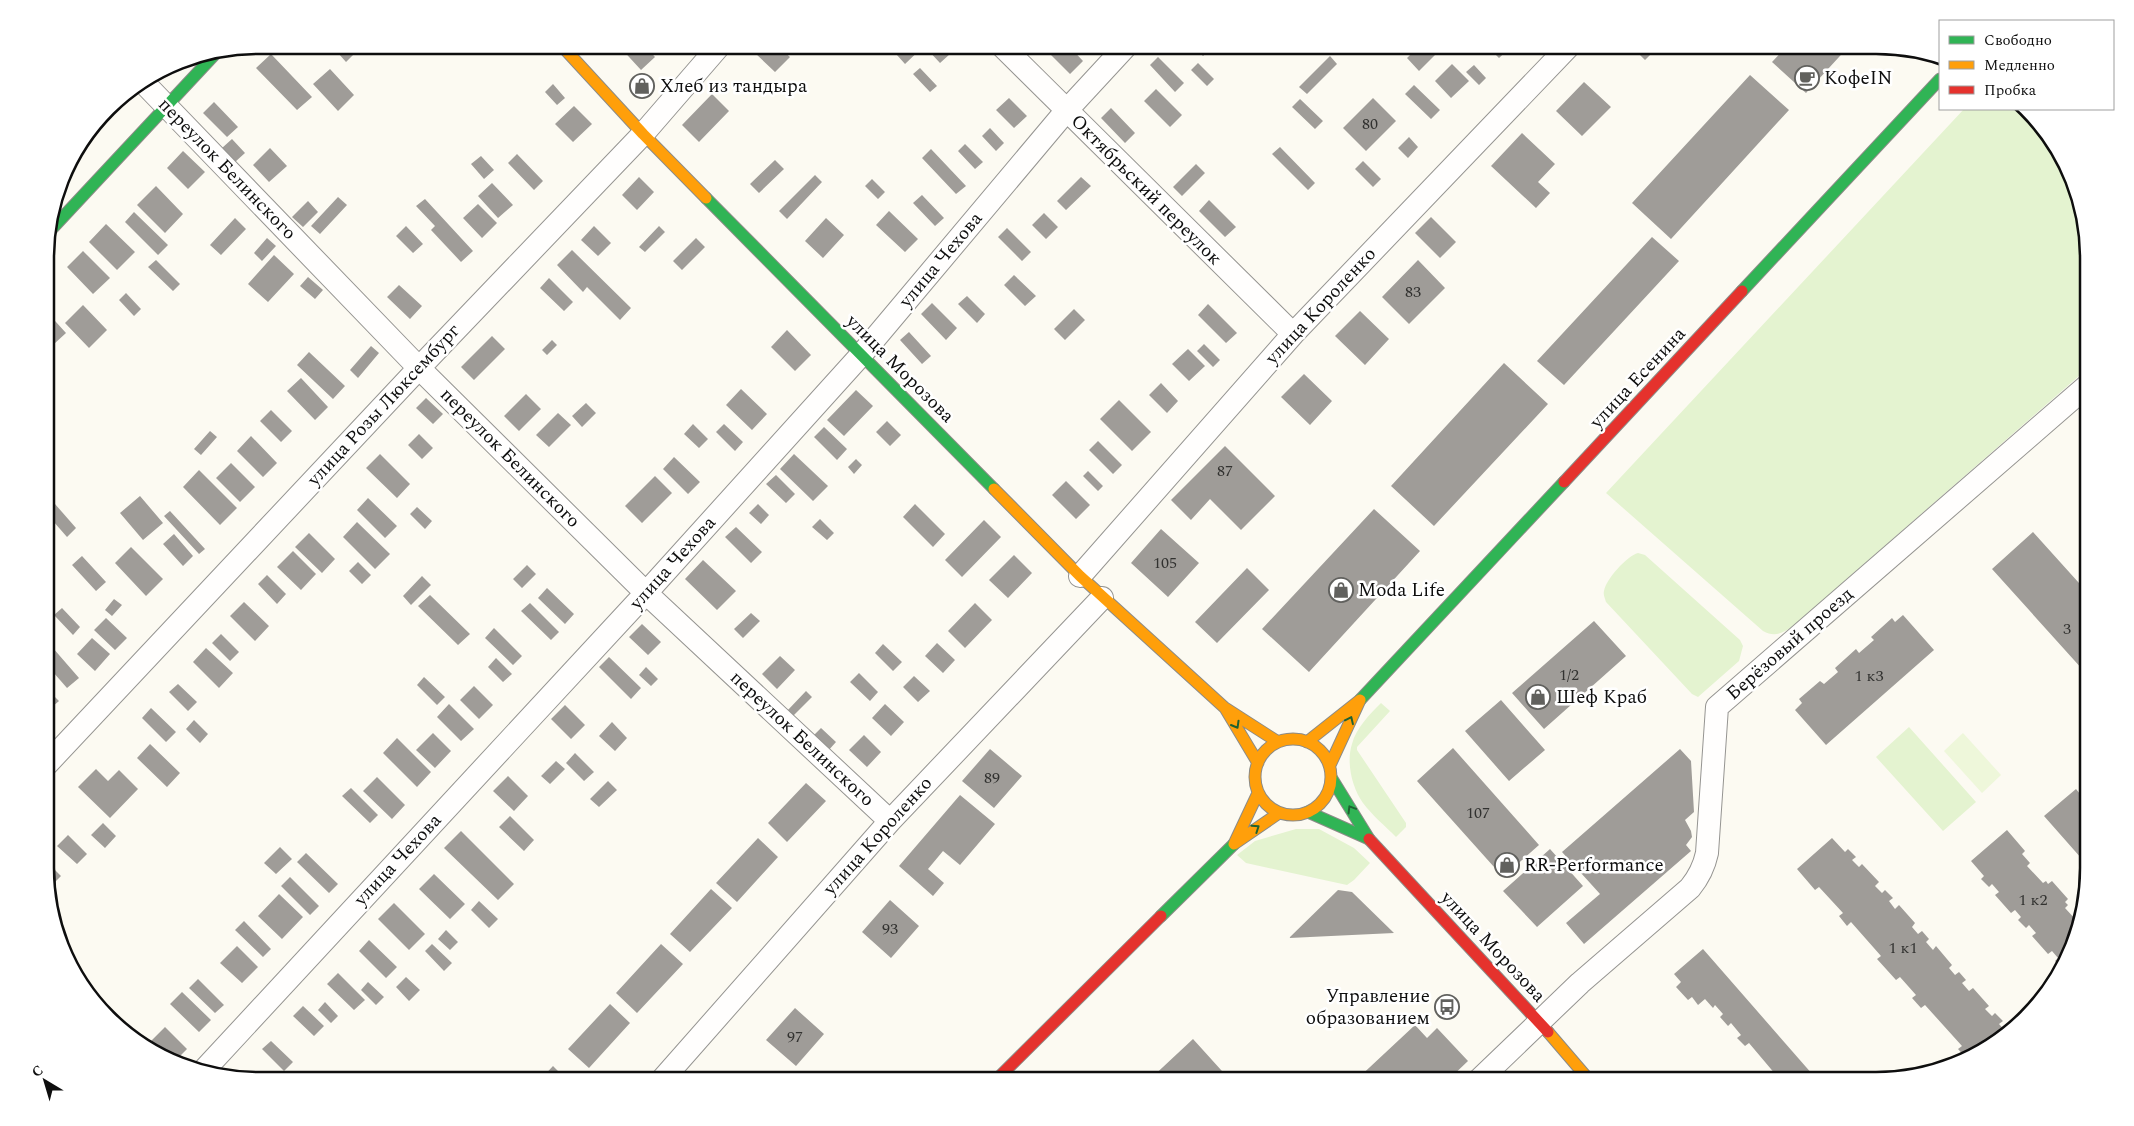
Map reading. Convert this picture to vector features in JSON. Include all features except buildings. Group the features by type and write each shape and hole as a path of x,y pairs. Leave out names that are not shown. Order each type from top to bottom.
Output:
{"street":[{"name":"улица Морозова","path":"569,54 643,134 1102,598 1225,708"},
{"name":"улица Розы Люксембург","path":"54,757 419,368 643,134 712,54"},
{"name":"Октябрьский переулок","path":"1009,54 1293,334"},
{"name":"улица Чехова","path":"208,1066 646,593 861,355 1066,110 1119,54"},
{"name":"улица Короленко","path":"1080,576 1293,334 1561,54"},
{"path":"56,225 209,60"},
{"name":"улица Есенина","path":"1360,700 1939,80"},
{"name":"переулок Белинского","path":"147,86 419,368 646,593 890,821"},
{"name":"Берёзовый проезд","path":"1487,1072 1580,983 1690,888 1698,878 1704,866 1707,853 1717,707 2080,392"},
{"name":"улица Короленко","path":"669,1072 890,821 1102,598"},
{"path":"1307,742 1360,700"},
{"path":"1330,765 1360,700"},
{"path":"1225,708 1278,742"},
{"path":"1225,708 1258,764"},
{"path":"1292,739 1307,742 1320,750 1330,765 1332,779 1330,792 1320,804 1308,812 1294,815 1279,813 1266,805 1258,793 1255,778 1258,764 1265,751 1278,742 1292,739"},
{"path":"1332,779 1369,839"},
{"path":"1234,844 1258,793"},
{"path":"1308,812 1369,839"},
{"path":"1003,1072 1234,844 1279,813"},
{"name":"улица Морозова","path":"1369,839 1539,1022 1582,1072"}],"green space":[{"path":"1963,110 2018,110 2030,123 2046,144 2065,179 2079,231 2080,375 1792,627 1778,634 1763,631 1606,493"},
{"path":"1638,553 1645,555 1740,640 1743,646 1739,661 1698,697 1692,694 1606,602 1604,592 1609,580 1623,563"},
{"path":"1381,703 1390,711 1357,747 1357,750 1406,823 1406,827 1396,837 1374,816 1359,797 1350,767 1350,751 1354,738 1364,722"},
{"path":"1909,727 1976,802 1943,831 1876,757"},
{"path":"1963,733 2001,775 1982,793 1944,751"},
{"path":"1296,829 1319,829 1354,848 1370,863 1347,885 1246,863 1237,855 1255,841"}],"traffic: fast":[{"path":"57,224 210,60"},
{"path":"1742,291 1939,80"},
{"path":"706,198 994,489"},
{"path":"1360,700 1564,482"},
{"path":"1308,812 1369,839 1332,779"},
{"path":"1161,916 1234,844"}],"traffic: slow":[{"path":"569,54 643,134 706,198"},
{"path":"994,489 1080,576 1225,708"},
{"path":"1307,742 1360,700 1330,765"},
{"path":"1258,763 1225,708 1278,742"},
{"path":"1293,739 1307,742 1320,750 1328,763 1331,777 1328,791 1320,804 1307,812 1293,815 1279,812 1266,804 1258,791 1255,777 1258,763 1266,750 1279,742 1293,739"},
{"path":"1258,793 1234,844 1279,813"},
{"path":"1548,1032 1582,1072"}],"traffic: jam":[{"path":"1564,482 1742,291"},
{"path":"1369,839 1548,1032"},
{"path":"1004,1072 1161,916"}],"place":[{"name":"КофеIN","path":"1807,78"},
{"name":"Хлеб из тандыра","path":"642,86"},
{"name":"Moda Life","path":"1341,590"},
{"name":"Шеф Краб","path":"1538,697"},
{"name":"RR-Performance","path":"1507,865"},
{"name":"Управление образованием","path":"1447,1007"}]}
